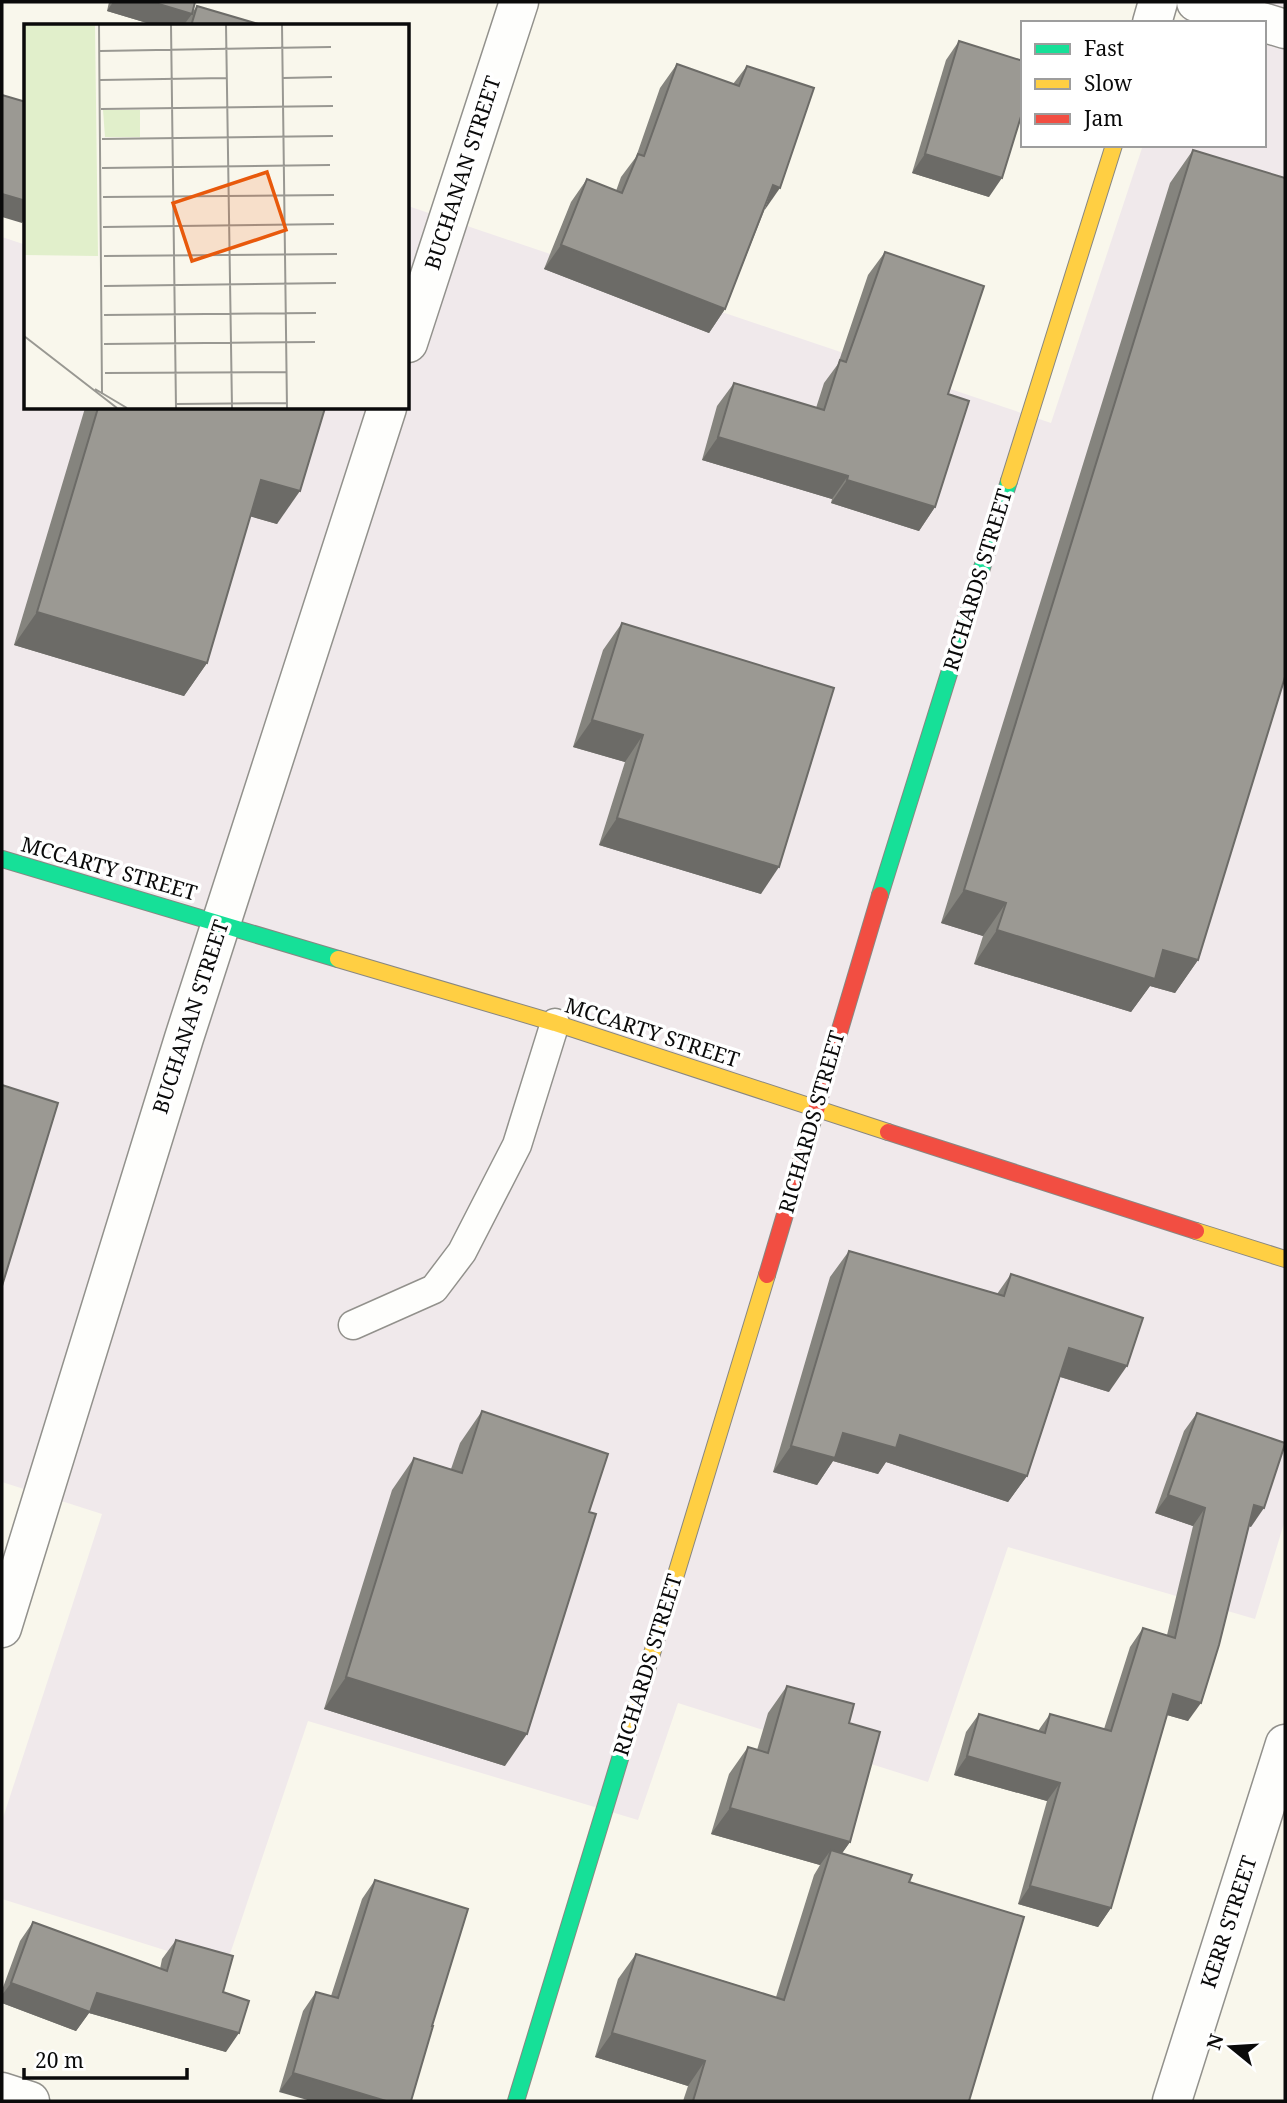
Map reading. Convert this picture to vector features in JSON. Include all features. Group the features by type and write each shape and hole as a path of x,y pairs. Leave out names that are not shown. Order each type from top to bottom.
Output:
{"street":[{"name":"BUCHANAN STREET","path":"410,337 519,2"},
{"path":"1153,21 1158,2"},
{"path":"1196,2 1259,21"},
{"path":"1266,23 1285,29"},
{"name":"RICHARDS STREET","path":"516,2101 815,1108 1113,147"},
{"name":"BUCHANAN STREET","path":"2,1628 221,923 386,410"},
{"name":"MCCARTY STREET","path":"2,859 555,1023 1285,1259"},
{"name":"KERR STREET","path":"1172,2101 1285,1744"},
{"path":"2,2092 30,2101"}],"lane":[{"path":"353,1325 434,1289 462,1252 517,1145 555,1023"}],"shaded area":[{"path":"1190,2 1285,2 1285,1520 1255,1619 1008,1547 928,1782 678,1703 638,1820 308,1721 225,1969 2,1899 2,1821 102,1514 2,1482 2,237 24,244 24,410 410,410 410,207 1051,423 1142,147 1266,147 1266,21 1184,21"}],"building":[{"path":"152,2 195,2 192,14"},
{"path":"197,6 258,24 192,24"},
{"path":"959,41 1021,60 1021,116 1002,178 925,154"},
{"path":"677,64 739,86 747,66 814,88 780,188 773,185 725,309 561,245 587,179 622,193 638,154 644,156"},
{"path":"2,95 24,101 24,200 2,194"},
{"path":"1193,150 1285,178 1285,677 1198,960 1163,950 1155,979 997,930 1006,903 964,890"},
{"path":"885,252 984,286 948,394 969,401 935,507 847,480 848,476 718,437 734,383 824,410 840,360 846,362"},
{"path":"97,410 324,410 300,491 261,480 207,663 37,612"},
{"path":"622,623 834,688 779,867 617,818 643,735 592,720"},
{"path":"2,1085 58,1103 2,1286"},
{"path":"849,1251 1004,1296 1011,1274 1143,1318 1127,1366 1069,1348 1027,1476 900,1435 896,1448 843,1433 835,1458 791,1446"},
{"path":"482,1411 608,1454 589,1512 596,1514 527,1734 346,1677 414,1458 462,1473"},
{"path":"1197,1413 1285,1444 1264,1508 1254,1505 1219,1645 1201,1703 1173,1694 1111,1908 1030,1886 1060,1783 967,1756 979,1714 1045,1733 1050,1714 1111,1731 1143,1628 1175,1638 1205,1508 1168,1495"},
{"path":"787,1686 854,1704 849,1723 880,1732 850,1842 730,1808 748,1747 768,1753"},
{"path":"831,1850 912,1875 909,1882 1024,1917 969,2101 693,2101 705,2061 612,2033 636,1954 784,2000"},
{"path":"375,1880 468,1909 411,2101 386,2101 293,2073 316,1992 338,1998"},
{"path":"33,1922 167,1971 176,1940 233,1956 223,1992 249,2001 239,2033 97,1993 90,2012 11,1983"}],"traffic: fast":[{"path":"880,895 1009,481"},
{"path":"2,859 338,959"},
{"path":"516,2101 626,1739"}],"traffic: slow":[{"path":"1009,481 1113,147"},
{"path":"338,959 555,1023 888,1132"},
{"path":"1196,1231 1285,1259"},
{"path":"626,1739 767,1275"}],"traffic: jam":[{"path":"767,1275 880,895"},
{"path":"888,1132 1196,1231"}]}
